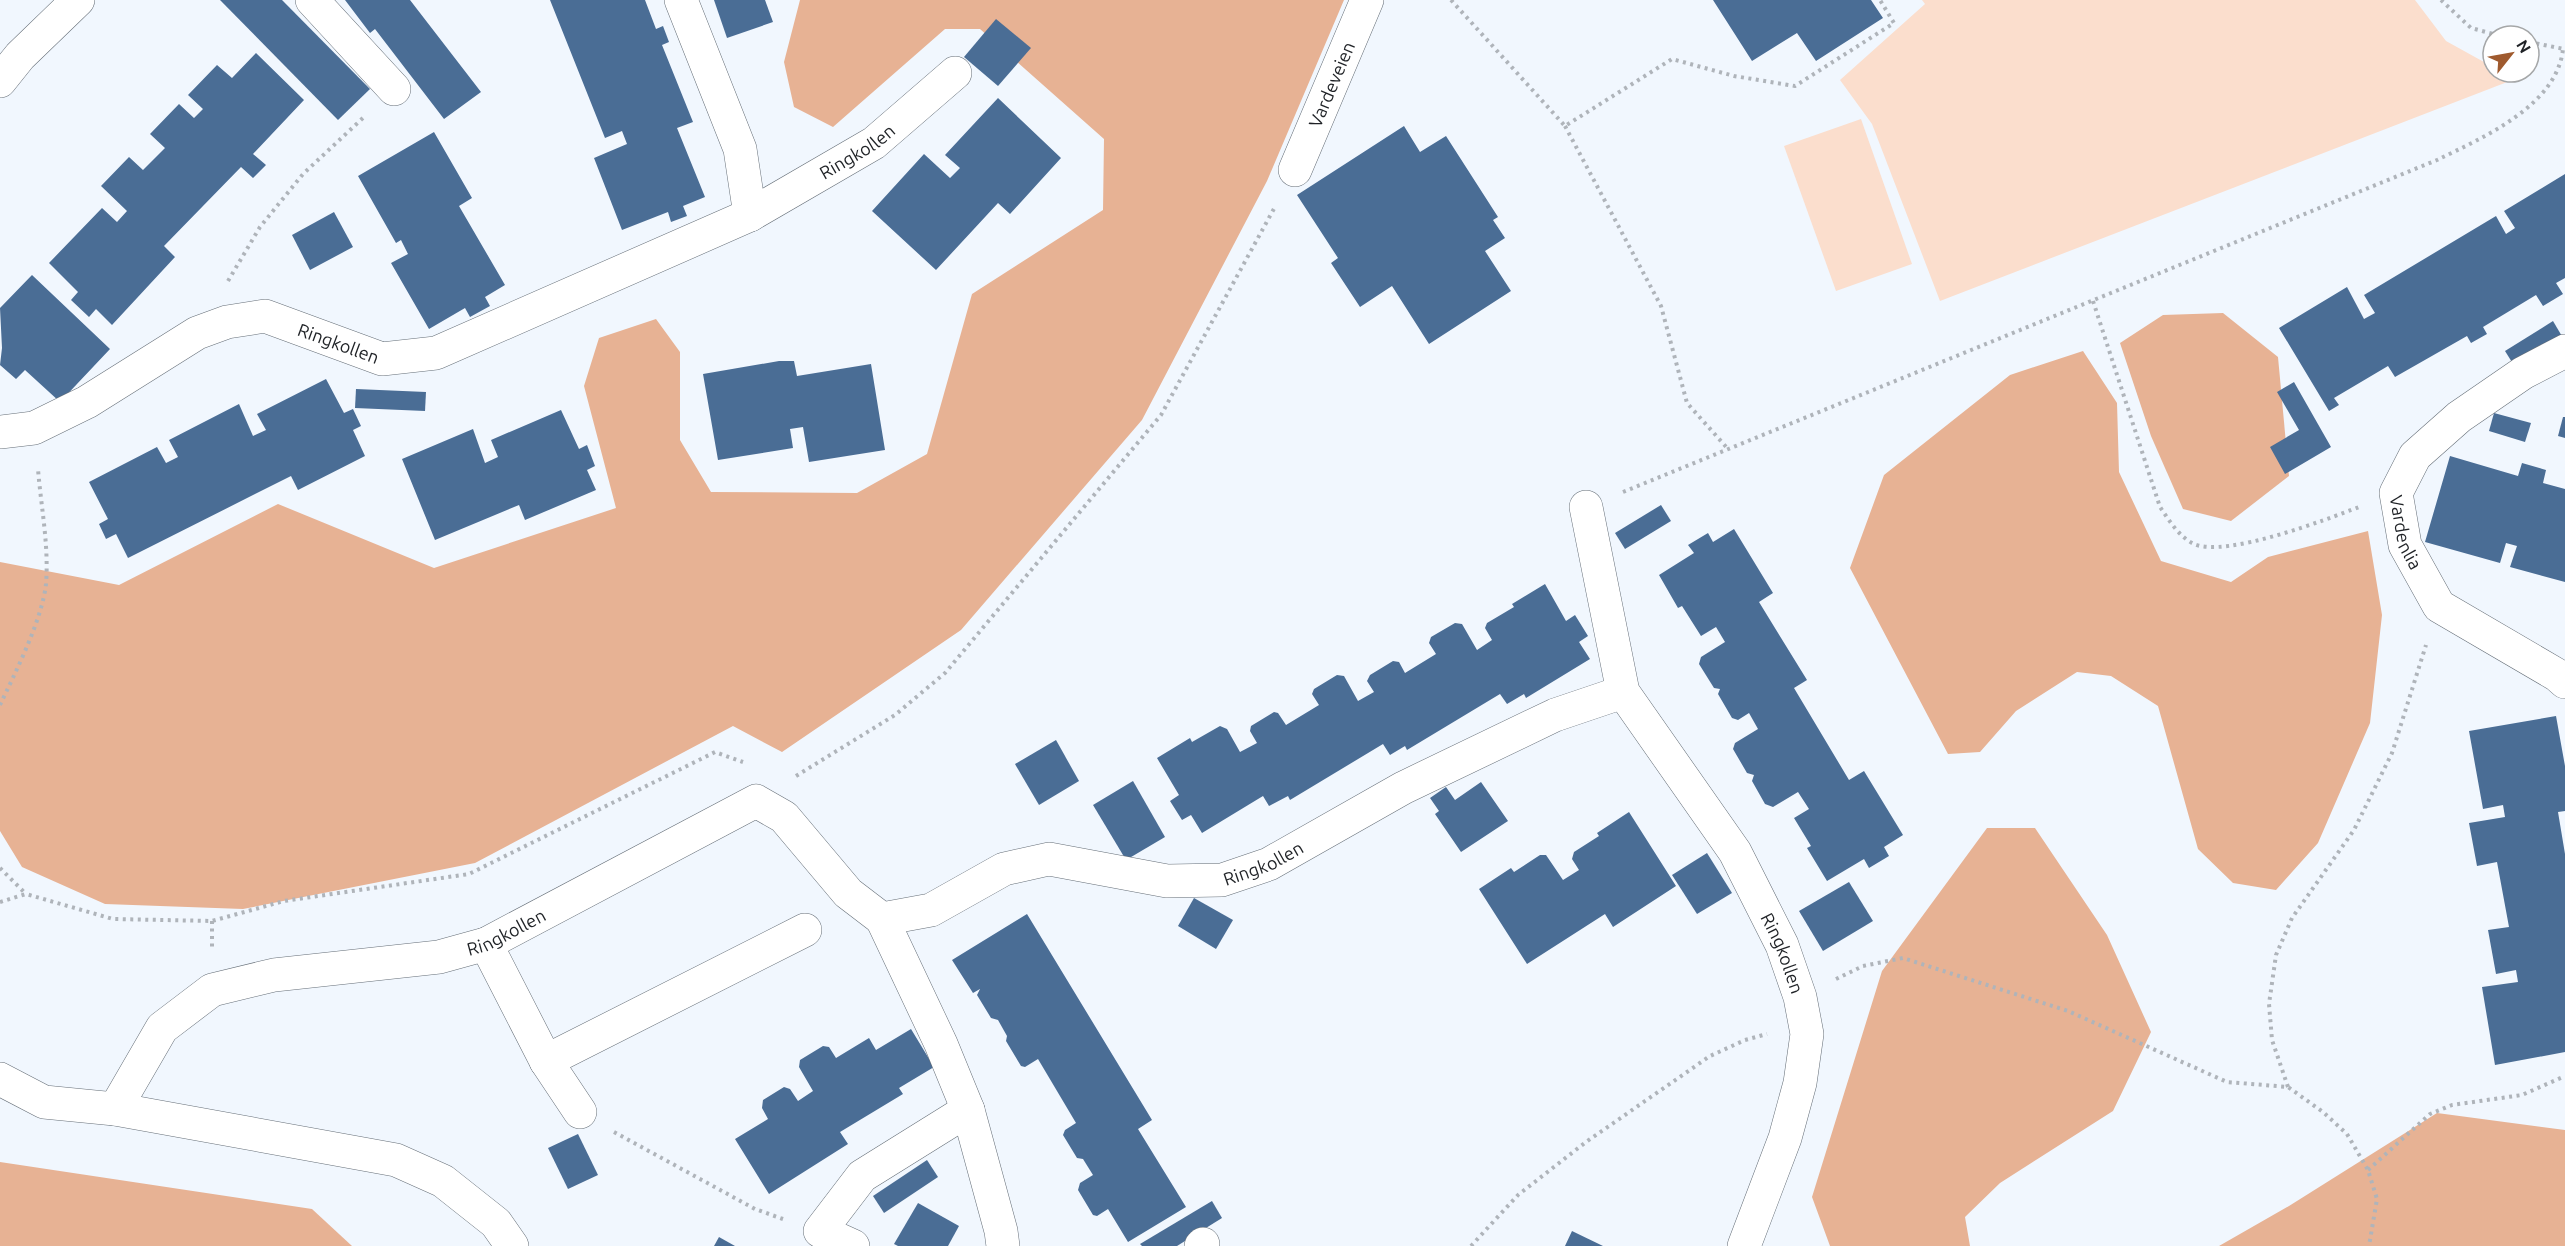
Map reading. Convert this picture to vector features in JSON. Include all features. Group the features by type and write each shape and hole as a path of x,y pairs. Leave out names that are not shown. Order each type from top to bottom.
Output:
{"street":[{"path":"0,81 20,56 78,0"},
{"path":"312,0 394,89"},
{"path":"681,0 740,149 750,214"},
{"name":"Vardeveien","path":"1295,170 1367,0"},
{"name":"Ringkollen","path":"0,432 34,428 87,402 196,333 227,322 265,316 382,359 436,353 750,214 874,143 955,73"},
{"name":"Vardenlia","path":"2565,351 2523,373 2459,417 2415,456 2396,492 2404,545 2439,606 2557,675 2565,682"},
{"name":"Ringkollen","path":"1586,507 1623,692 1735,852 1782,945 1800,997 1807,1034 1800,1083 1785,1138 1744,1246"},
{"name":"Ringkollen","path":"882,919 931,910 1004,869 1049,859 1167,881 1222,880 1269,864 1403,788 1555,715 1623,692"},
{"path":"756,801 784,817 848,893 882,919 941,1044 968,1110 1001,1231 1003,1246"},
{"name":"Ringkollen","path":"115,1109 162,1028 213,990 273,975 439,957 486,944 756,801"},
{"path":"546,1061 805,930"},
{"path":"486,944 546,1061 580,1112"},
{"path":"0,1079 44,1102 115,1109 396,1160 442,1181 496,1223 512,1246"},
{"path":"853,1246 820,1231 862,1176 968,1110"}],"path":[{"path":"1451,0 1565,126 1661,306 1687,403 1728,449"},
{"path":"1565,126 1672,58 1734,76 1795,86 1894,23 1880,0"},
{"path":"2442,0 2471,28 2481,31"},
{"path":"1586,507 2437,160 2497,130 2545,93 2562,64 2564,49 2541,44"},
{"path":"196,333 260,227 303,174 394,89"},
{"path":"756,801 896,715 945,673 1161,415 1295,170"},
{"path":"2093,301 2160,507 2176,530 2193,544 2210,547 2244,542 2307,527 2396,492"},
{"path":"0,705 40,611 46,585 47,542 34,428"},
{"path":"2288,1086 2272,1040 2268,1004 2276,955 2292,918 2354,830 2392,753 2439,606"},
{"path":"0,868 26,894 113,918 212,921 284,901 470,873 716,752 750,764"},
{"path":"0,902 26,894"},
{"path":"1800,997 1863,966 1903,958 2068,1011 2227,1082 2288,1086 2323,1112 2347,1134 2368,1170 2377,1199 2369,1246"},
{"path":"1471,1246 1518,1195 1586,1142 1710,1056 1764,1034 1807,1034"},
{"path":"2368,1170 2430,1114 2452,1105 2522,1095 2565,1076"},
{"path":"580,1112 756,1209 820,1231"}],"shaded area":[{"path":"800,0 1344,0 1267,181 1142,420 961,630 782,752 733,726 475,863 243,909 105,904 22,867 0,831 0,562 119,585 278,504 434,568 616,508 584,386 599,338 656,319 680,352 680,440 711,492 857,493 927,454 972,294 1103,210 1104,139 980,29 945,29 833,127 794,107 784,62"},
{"path":"1922,0 2415,0 2446,41 2481,60 2481,84 2502,84 1940,301 1872,124 1840,80 1925,4"},
{"path":"1861,119 1912,264 1836,291 1784,146"},
{"path":"2223,313 2278,357 2289,476 2231,521 2183,509 2151,436 2120,343 2163,315"},
{"path":"2083,351 2117,403 2119,472 2161,561 2231,582 2268,557 2368,531 2382,615 2370,723 2318,843 2276,890 2233,883 2198,849 2158,706 2111,676 2077,672 2016,711 1980,752 1948,754 1850,568 1884,475 2010,375"},
{"path":"1987,828 2035,828 2107,935 2151,1032 2113,1111 2000,1183 1965,1217 1970,1246 1830,1246 1812,1197 1882,971"},
{"path":"2437,1113 2565,1130 2565,1246 2219,1246 2289,1206"},
{"path":"0,1162 312,1209 352,1246 0,1246"}],"building":[{"path":"220,0 282,0 370,89 338,120"},
{"path":"345,0 410,0 481,92 444,119 375,29 370,33"},
{"path":"550,0 645,0 656,29 663,26 669,42 662,45 693,122 677,128 705,197 683,206 687,216 671,222 668,212 622,230 594,158 627,144 622,131 605,138"},
{"path":"714,0 765,0 773,22 727,38"},
{"path":"1713,0 1871,0 1883,18 1816,61 1797,33 1752,61"},
{"path":"996,19 1031,48 998,86 964,57"},
{"path":"256,53 304,100 253,154 266,165 253,178 241,167 164,246 175,257 112,325 96,309 89,317 71,300 78,292 49,263 102,208 117,222 127,211 101,186 129,157 143,170 165,148 150,134 179,104 194,118 203,109 188,95 217,65 232,78"},
{"path":"998,98 1061,158 1010,214 998,203 936,270 872,211 924,154 950,178 960,168 945,155"},
{"path":"1404,126 1420,152 1446,136 1498,217 1493,220 1505,238 1485,251 1511,291 1429,344 1392,286 1360,307 1331,263 1338,258 1297,195"},
{"path":"434,132 472,198 459,206 505,285 485,297 490,306 470,317 465,308 429,329 391,263 408,254 401,240 396,243 358,176"},
{"path":"2565,174 2565,278 2556,283 2563,294 2543,306 2536,295 2483,327 2487,334 2471,343 2467,336 2395,377 2388,366 2334,398 2339,405 2329,411 2279,328 2347,287 2364,319 2375,313 2364,295 2496,216 2506,234 2515,228 2504,211"},
{"path":"334,212 353,247 310,270 292,235"},
{"path":"32,275 110,349 60,402 25,370 16,379 0,365 2,348 0,308"},
{"path":"2553,321 2563,338 2515,367 2505,351"},
{"path":"779,361 794,361 797,376 871,364 885,450 809,462 803,427 790,429 793,448 718,460 703,374"},
{"path":"326,379 344,413 353,409 361,426 353,430 365,456 298,490 291,476 128,558 116,534 106,539 99,524 108,519 89,482 157,447 166,463 178,457 169,440 239,404 253,436 266,430 257,414"},
{"path":"2294,382 2331,447 2285,474 2270,447 2299,430 2277,392"},
{"path":"356,389 426,392 425,411 355,408"},
{"path":"561,410 579,449 587,445 595,466 587,470 596,490 525,520 519,505 435,540 402,459 473,429 485,463 498,457 491,440"},
{"path":"2494,413 2531,423 2525,442 2489,431"},
{"path":"2563,417 2565,417 2565,438 2558,436"},
{"path":"2450,456 2518,476 2522,463 2546,470 2543,483 2565,489 2565,582 2510,567 2517,546 2506,543 2500,563 2425,542"},
{"path":"1661,505 1671,521 1625,549 1615,533"},
{"path":"1734,529 1773,593 1759,602 1807,680 1794,688 1849,780 1864,771 1903,835 1884,847 1889,856 1869,868 1864,859 1827,881 1807,848 1811,846 1794,818 1809,809 1798,792 1773,807 1765,804 1752,781 1754,775 1747,773 1733,749 1735,743 1758,729 1749,713 1738,720 1732,718 1718,694 1720,689 1714,688 1699,664 1701,657 1725,642 1716,627 1701,636 1682,606 1678,608 1659,575 1694,553 1688,545 1708,533 1713,542"},
{"path":"1545,584 1566,621 1575,615 1588,636 1579,642 1590,659 1526,698 1524,694 1507,704 1500,694 1407,750 1405,746 1390,755 1383,744 1290,800 1288,796 1269,806 1263,796 1202,833 1191,815 1182,820 1170,801 1179,795 1157,758 1190,738 1192,742 1220,726 1227,729 1240,752 1257,743 1250,731 1251,726 1274,712 1278,713 1286,725 1319,705 1312,694 1314,689 1337,675 1344,676 1358,701 1374,692 1367,681 1370,675 1393,661 1399,662 1405,673 1436,654 1429,643 1431,637 1455,623 1462,624 1477,650 1492,640 1485,628 1487,623 1514,607 1512,604"},
{"path":"2556,716 2565,766 2565,811 2558,812 2565,854 2565,1052 2495,1065 2482,987 2518,982 2516,970 2496,974 2488,930 2509,927 2497,862 2477,866 2469,823 2505,817 2503,805 2483,809 2469,731"},
{"path":"1056,740 1079,781 1039,805 1015,764"},
{"path":"1133,781 1165,837 1126,860 1093,805"},
{"path":"1481,782 1508,821 1461,852 1435,814 1439,811 1430,798 1446,787 1455,800"},
{"path":"1629,812 1676,886 1613,927 1605,914 1527,964 1479,889 1511,868 1514,872 1540,855 1546,855 1563,880 1579,870 1572,859 1574,852 1599,836 1597,833"},
{"path":"1707,853 1732,893 1697,914 1672,875"},
{"path":"1849,882 1873,921 1823,951 1799,911"},
{"path":"1194,898 1233,920 1216,949 1178,926"},
{"path":"1027,914 1152,1120 1138,1129 1186,1207 1128,1242 1108,1209 1097,1216 1093,1215 1078,1190 1080,1183 1093,1175 1083,1159 1077,1158 1063,1135 1065,1130 1076,1123 1038,1059 1025,1067 1021,1066 1006,1041 1007,1036 998,1020 991,1018 977,995 980,989 973,993 952,960"},
{"path":"911,1029 934,1067 899,1088 903,1094 840,1132 848,1144 769,1194 735,1139 768,1119 762,1108 763,1100 784,1087 790,1089 798,1101 813,1091 799,1067 800,1060 823,1046 829,1047 836,1058 869,1038 876,1050"},
{"path":"578,1134 598,1175 568,1189 548,1148"},
{"path":"927,1160 938,1177 884,1213 873,1196"},
{"path":"1212,1201 1222,1218 1177,1246 1142,1246 1140,1244"},
{"path":"918,1203 959,1226 948,1246 898,1246 894,1244"},
{"path":"1572,1231 1603,1246 1565,1246"},
{"path":"719,1237 735,1246 714,1246"}]}
